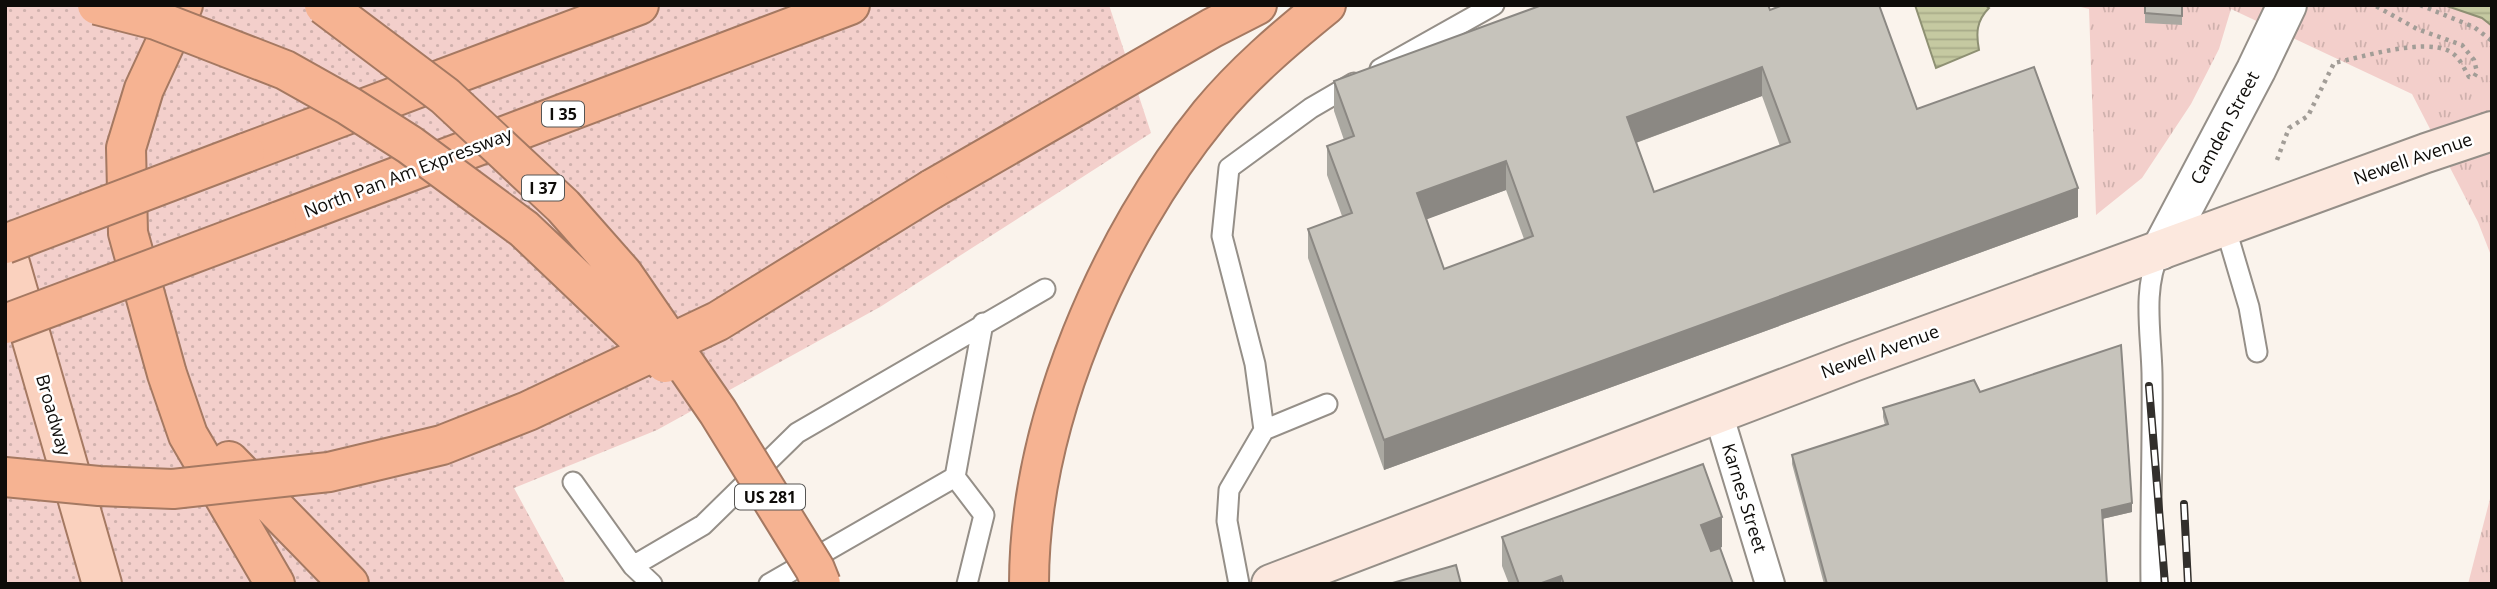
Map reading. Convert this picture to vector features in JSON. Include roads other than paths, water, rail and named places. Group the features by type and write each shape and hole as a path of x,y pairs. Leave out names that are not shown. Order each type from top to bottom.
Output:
{"highway":[{"path":"97,5 156,20 285,70 410,145 524,229 718,412"},
{"path":"183,5 144,89 125,148 128,233 167,373 188,435 275,584"},
{"name":"I 37","path":"324,5 445,96 563,206 623,274 718,412"},
{"path":"5,245 639,5"},
{"name":"North Pan Am Expressway","path":"5,324 850,5"},
{"path":"5,477 99,486 173,489 329,472 442,445 528,411 718,321 933,189 1212,28 1257,5"},
{"path":"1029,584 1031,526 1058,406 1080,336 1109,274 1140,215 1172,164 1210,114 1273,48 1326,5"},
{"path":"167,373 227,459 349,584"},
{"name":"US 281","path":"718,412 821,584"}],"main road":[{"name":"Newell Avenue","path":"1271,584 1718,413 2225,226 2492,131"},
{"name":"Broadway","path":"5,245 102,584"}],"street":[{"name":"Camden Street","path":"2161,250 2256,70 2287,5"},
{"name":"Karnes Street","path":"1718,413 1770,584"}],"lane":[{"path":"1264,430 1255,364 1222,236 1229,169 1311,108 1494,5"},
{"path":"2225,226 2249,307 2258,352"},
{"path":"2151,584 2152,373 2149,288 2152,268 2161,250"},
{"path":"633,566 703,525 797,433 1045,289"},
{"path":"967,584 984,515 955,477 983,323"},
{"path":"1239,584 1227,521 1228,490 1264,430 1327,404"},
{"path":"769,584 955,477"},
{"path":"573,482 633,566 652,584"}],"railway":[{"path":"2149,386 2165,584"},
{"path":"2184,504 2188,584"}]}
